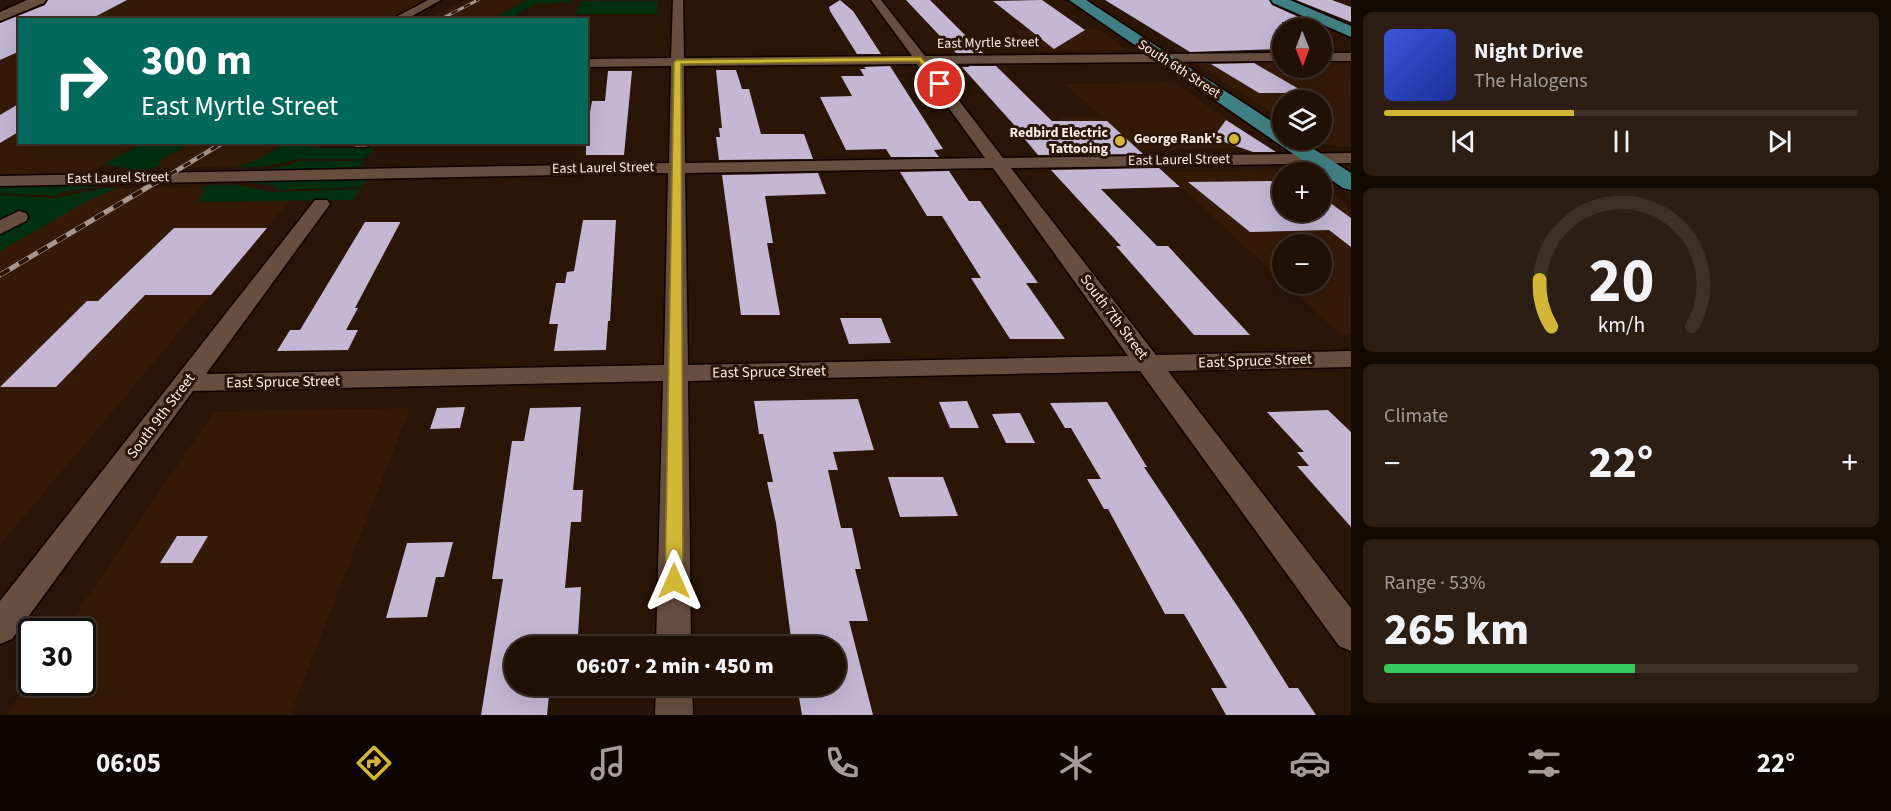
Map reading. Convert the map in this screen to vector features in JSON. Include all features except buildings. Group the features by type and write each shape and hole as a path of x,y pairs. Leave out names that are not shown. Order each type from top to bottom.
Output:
{"main road":[{"name":"South 6th Street","path":"1076,0 1272,130"},
{"path":"1278,0 1351,32"},
{"name":"South 6th Street","path":"1301,150 1351,183"}],"street":[{"path":"0,17 39,0"},
{"path":"399,18 436,0"},
{"path":"674,636 678,0"},
{"name":"South 7th Street","path":"876,0 1351,635"},
{"name":"East Myrtle Street","path":"588,63 1272,57"},
{"path":"1332,57 1351,57"},
{"name":"East Laurel Street","path":"0,181 676,167 1351,158"},
{"name":"South 9th Street","path":"0,627 321,204"},
{"path":"0,228 19,217"},
{"name":"East Spruce Street","path":"187,383 1351,359"},
{"path":"674,696 674,715"}],"shaded area":[{"path":"55,0 430,0 391,18 18,18 18,144 142,144 85,174 0,174 0,25"},
{"path":"465,0 527,0 494,18 429,18"},
{"path":"1098,29 1127,50 1036,51 1013,30"},
{"path":"1332,62 1351,62 1351,147 1332,146 1332,90 1272,90 1272,113 1194,63 1272,63 1272,78 1332,78"},
{"path":"1174,83 1269,148 1093,150 1059,117 1102,117 1065,84"},
{"path":"190,144 284,144 257,160 238,166 157,168 161,165 162,159"},
{"path":"1272,171 1272,222 1332,222 1332,193 1351,207 1351,334 1341,335 1296,294 1332,294 1332,234 1272,234 1272,272 1165,172"},
{"path":"170,186 168,188 205,187 202,189 204,194 200,202 290,200 0,545 0,251 89,200 118,188 152,189"},
{"path":"410,408 290,715 6,715 19,696 96,696 96,618 73,618 214,412"}],"green space":[{"path":"527,0 570,0 573,2 534,4 512,18 494,18"},
{"path":"580,1 657,1 657,14 576,14"},
{"path":"142,144 190,144 162,159 160,162 162,165 155,168 133,169 103,164"},
{"path":"284,144 321,148 374,148 365,159 298,159 264,167 236,167 257,160"},
{"path":"297,161 364,161 359,167 263,170 293,164"},
{"path":"366,180 362,187 274,190 276,186 243,182"},
{"path":"106,185 61,192 56,196 0,193 0,188"},
{"path":"208,185 238,185 270,192 360,189 353,200 198,202 204,194 202,189"},
{"path":"103,188 118,188 89,200 0,251 0,235 32,217 9,214 0,219 0,195 56,198"}],"railway":[{"path":"443,18 478,0"},
{"path":"156,183 221,144"},
{"path":"0,275 158,181"}],"place":[{"name":"George Rank's","path":"1234,139"},
{"name":"Redbird Electric Tattooing","path":"1120,141"}],"route":[{"path":"674,581 677,62 921,59 940,84"}]}
